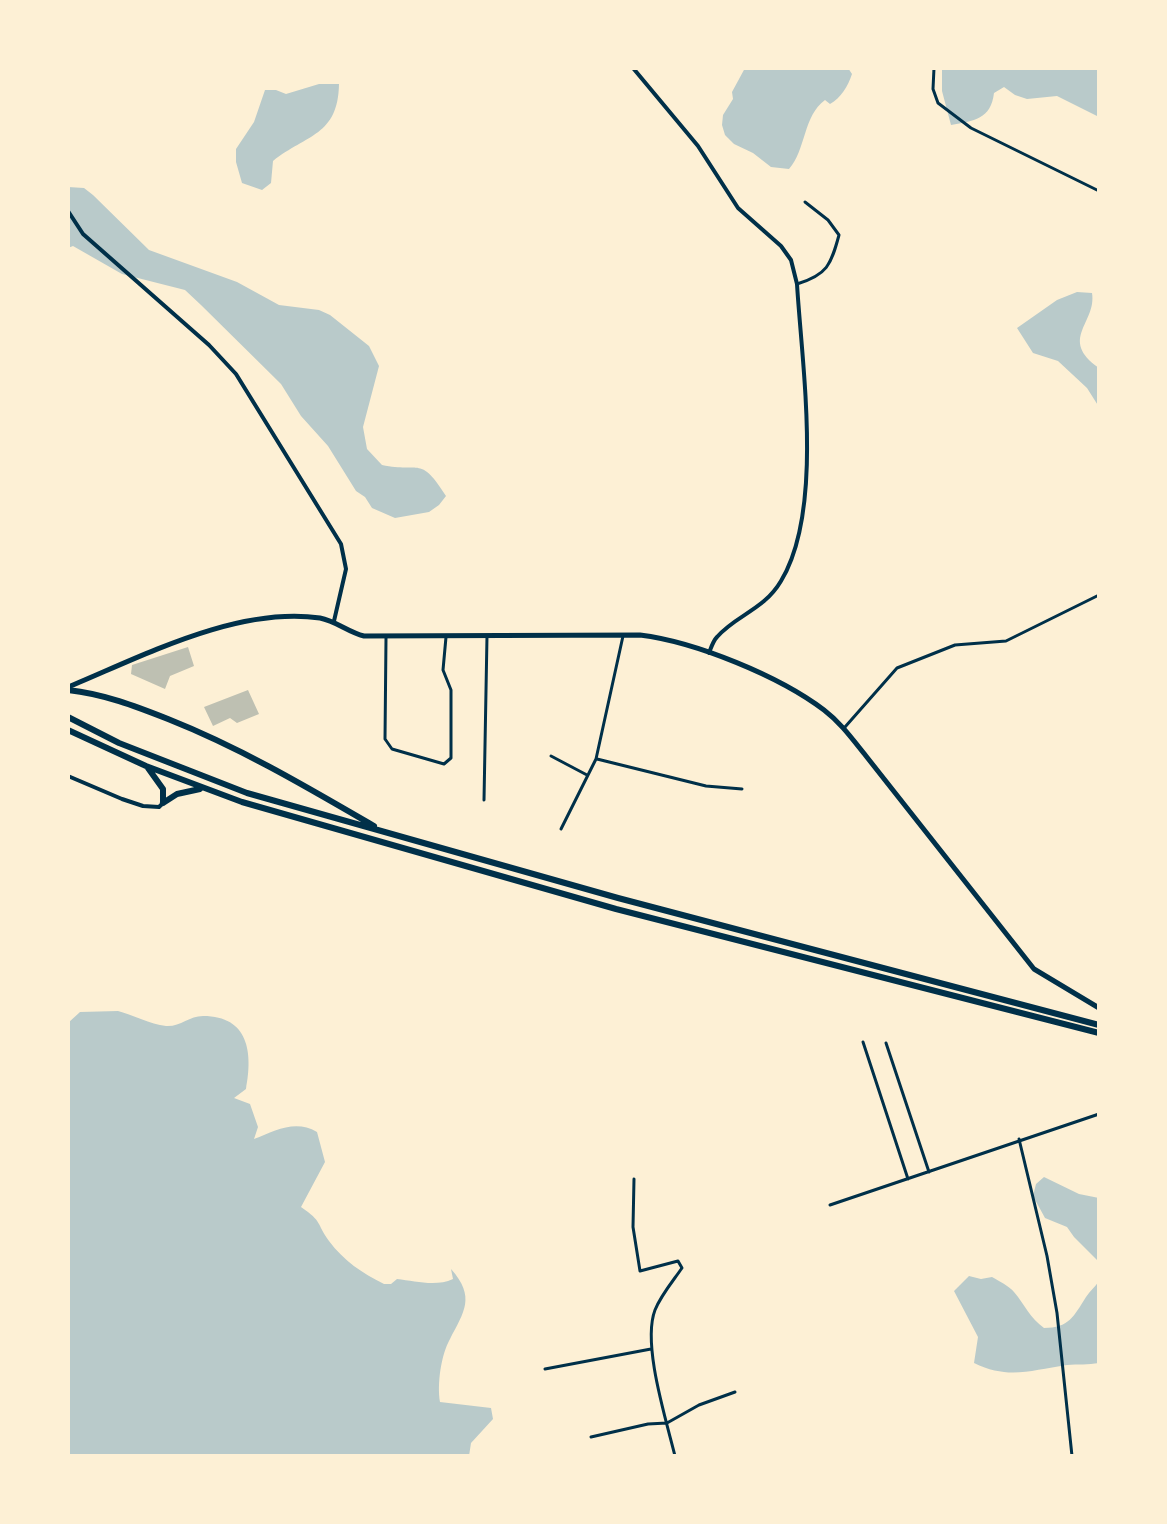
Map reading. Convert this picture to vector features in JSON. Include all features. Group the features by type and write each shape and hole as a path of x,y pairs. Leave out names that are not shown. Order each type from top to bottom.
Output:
{"highway":[{"path":"68,689 109,697 224,742 385,832"},
{"path":"68,717 119,743 247,793 634,902 1099,1025"},
{"path":"68,730 203,788 616,909 1099,1033"},
{"path":"146,766 163,789 163,803 184,792 203,788"}],"main road":[{"path":"68,689 117,665 257,617 334,621 347,632 364,636 655,637 709,653 791,688 844,728 1034,969 1099,1008"}],"street":[{"path":"633,68 698,146 738,208 781,246 791,260 797,284 807,451 805,515 783,579 770,598 717,637 709,653"},
{"path":"934,68 933,89 938,103 971,128 1099,191"},
{"path":"797,284 822,275 833,258 839,235 828,220 805,202"},
{"path":"68,211 83,234 211,347 236,374 259,408 341,544 346,569 334,621"},
{"path":"844,728 897,668 955,645 1006,641 1099,595"},
{"path":"561,829 596,759 624,635"},
{"path":"484,800 487,636"},
{"path":"386,637 387,745 444,764 451,758 451,690 443,670 446,637"},
{"path":"551,756 588,775"},
{"path":"596,759 706,786 742,789"},
{"path":"68,776 143,806 159,807 163,803"},
{"path":"863,1042 908,1180"},
{"path":"886,1043 929,1172"},
{"path":"830,1205 1099,1114"},
{"path":"1019,1139 1047,1256 1061,1341 1072,1456"},
{"path":"634,1179 633,1227 640,1271 678,1261 682,1268 656,1307 650,1330 651,1349 675,1456"},
{"path":"545,1369 651,1349"},
{"path":"591,1437 648,1424 667,1423 699,1405 735,1392"}],"shaded area":[{"path":"745,68 848,68 852,74 838,98 830,104 825,100 812,115 799,152 789,169 771,167 725,135 723,115"},
{"path":"942,68 1099,68 1099,117 1057,96 1027,99 1004,87 994,93 989,108 980,117 951,125 942,91"},
{"path":"319,84 339,84 337,101 327,124 273,161 271,183 262,190 242,183 236,149 254,122 265,90 286,94"},
{"path":"68,187 84,188 93,195 149,250 237,282 279,305 319,310 369,346 379,366 363,427 367,449 382,465 425,470 446,496 439,505 429,512 395,518 372,508 365,497 356,491 328,446 301,416 281,384 185,290 122,274 73,246 68,248"},
{"path":"1077,292 1092,293 1092,304 1080,339 1087,358 1099,368 1099,407 1087,388 1058,361 1033,353 1017,328 1057,300"},
{"path":"118,1011 166,1026 203,1016 230,1022 239,1030 248,1050 246,1089 234,1098 250,1104 258,1127 254,1139 293,1126 317,1132 325,1162 301,1207 316,1220 341,1255 384,1284 391,1284 397,1279 440,1283 453,1279 451,1269 459,1279 465,1304 442,1361 439,1387 440,1402 491,1408 493,1419 471,1443 469,1456 68,1456 68,1023 80,1012"},
{"path":"1044,1177 1079,1194 1099,1198 1099,1262 1067,1227 1045,1218 1033,1196 1036,1184"},
{"path":"969,1276 981,1279 992,1277 1007,1286 1044,1328 1059,1326 1070,1320 1099,1281 1099,1363 1009,1372 974,1363 978,1337 954,1291"}],"building":[{"path":"188,647 194,666 170,676 165,689 131,674 132,665"},
{"path":"248,690 259,714 237,723 230,718 213,726 204,707"}]}
